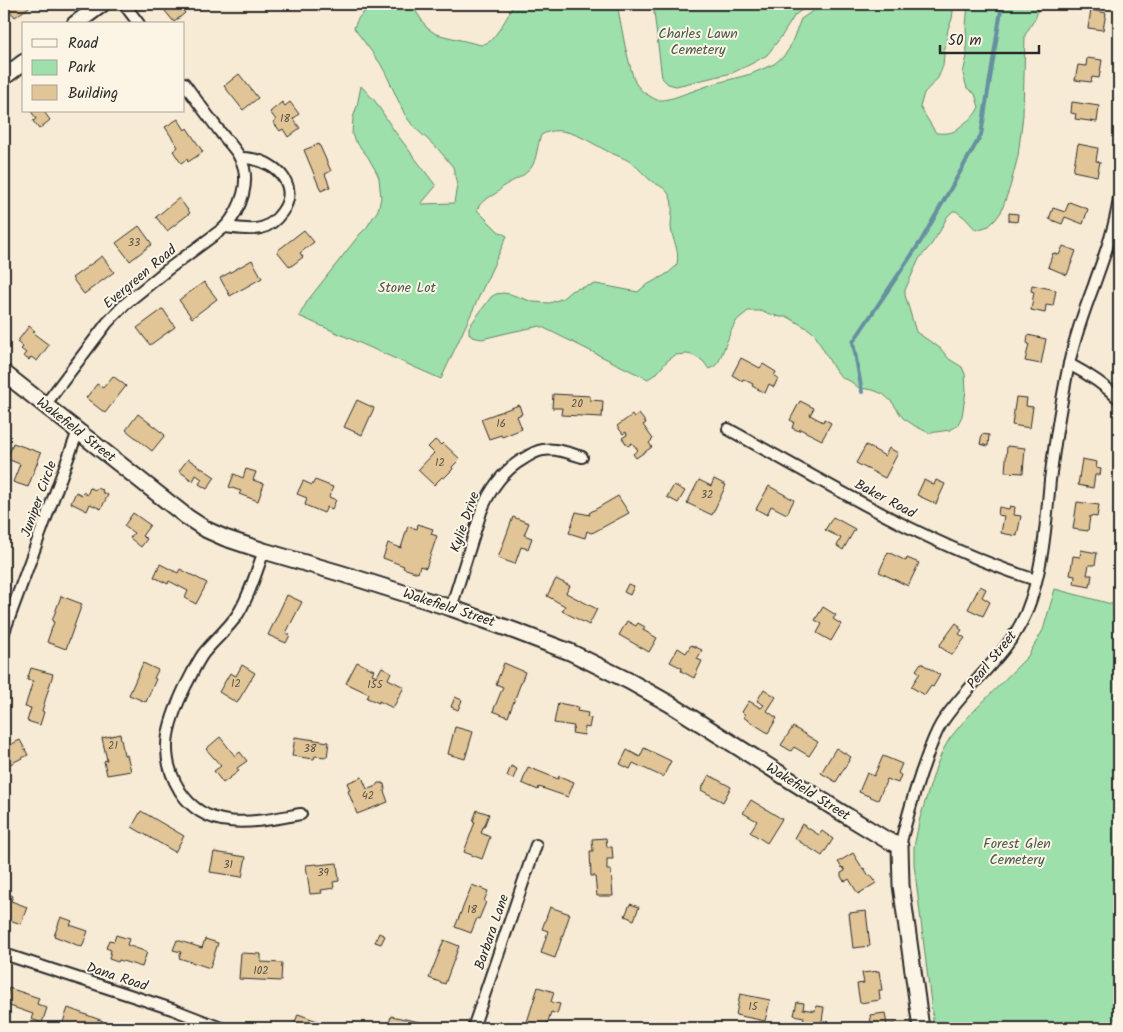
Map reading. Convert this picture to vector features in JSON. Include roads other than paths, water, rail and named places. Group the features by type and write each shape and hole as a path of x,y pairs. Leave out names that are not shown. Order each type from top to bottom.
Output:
{"street":[{"path":"79,22 102,4"},
{"path":"124,4 138,22"},
{"path":"4,77 22,64"},
{"name":"Evergreen Road","path":"45,405 116,312 167,270 225,227 236,214 244,191 245,174 240,158 185,84"},
{"path":"225,227 253,229 269,224 286,207 288,198 287,181 277,170 264,162 240,158"},
{"name":"Pearl Street","path":"921,1028 901,885 900,846 914,795 936,733 949,713 998,656 1016,631 1033,595 1042,552 1054,452 1069,364 1081,322 1110,240 1119,204"},
{"path":"1069,364 1102,383 1119,398"},
{"name":"Wakefield Street","path":"4,373 198,525 216,534 264,551 451,608 570,652 629,681 692,718 847,816 900,846"},
{"name":"Baker Road","path":"728,429 894,521 996,566 1036,580"},
{"name":"Juniper Circle","path":"4,632 78,431"},
{"name":"Kylie Drive","path":"451,608 486,498 497,481 519,461 541,450 560,451 582,457"},
{"path":"264,551 250,590 239,612 202,656 194,668 179,700 169,725 166,741 168,761 172,777 187,800 198,810 218,819 243,822 301,814"},
{"name":"Barbara Lane","path":"473,1028 536,845"},
{"name":"Dana Road","path":"4,954 172,1009 221,1028"}],"waterway":[{"path":"862,392 853,342 921,241 981,135 1002,4"}],"park label":[{"name":"Charles Lawn Cemetery","path":"698,42"},
{"name":"Stone Lot","path":"407,288"},
{"name":"Forest Glen Cemetery","path":"1017,852"}]}
